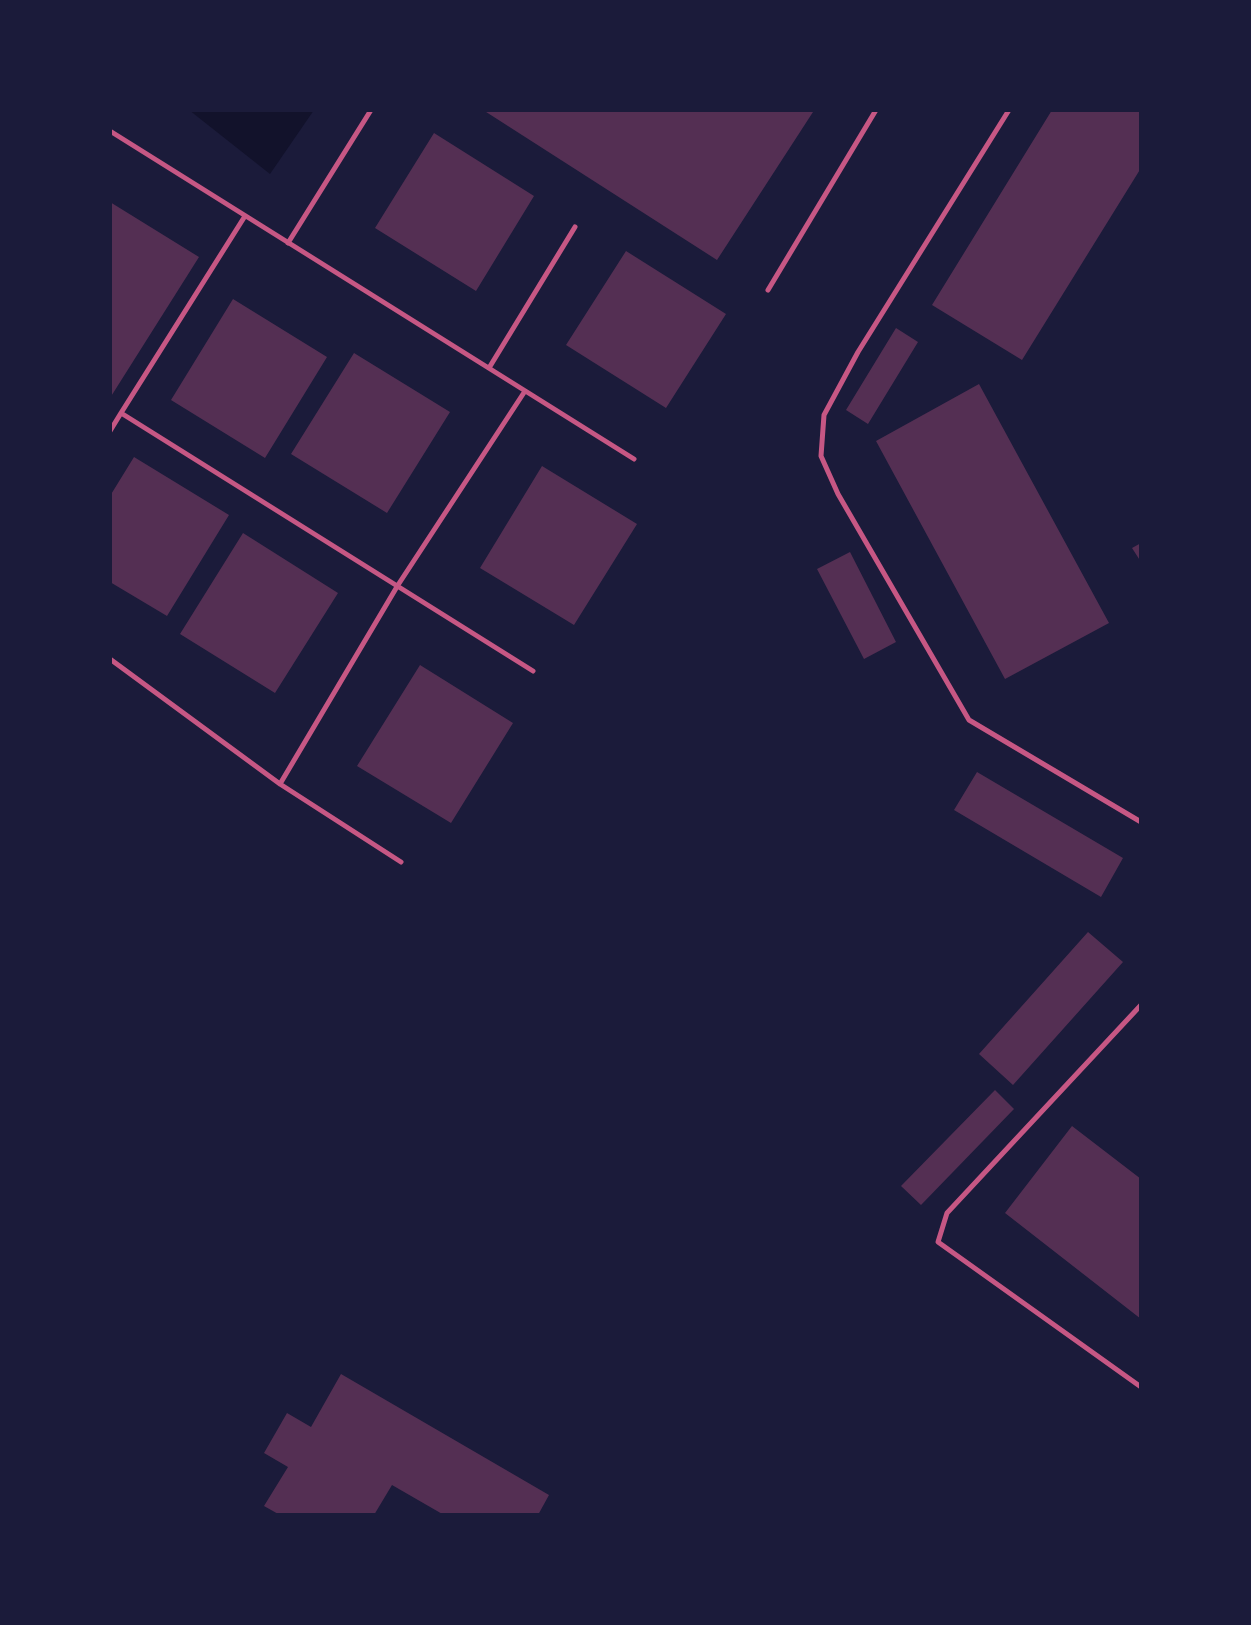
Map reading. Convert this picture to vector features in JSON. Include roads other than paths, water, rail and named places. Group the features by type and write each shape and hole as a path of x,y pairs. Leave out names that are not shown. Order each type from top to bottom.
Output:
{"lane":[{"path":"288,243 371,110"},
{"path":"768,290 876,110"},
{"path":"1009,110 847,373 824,415 821,456 838,494 969,720 1141,822"},
{"path":"110,131 634,460"},
{"path":"110,431 244,216"},
{"path":"489,368 575,228"},
{"path":"280,784 398,584 525,391"},
{"path":"121,413 533,671"},
{"path":"110,659 280,784 401,862"},
{"path":"1141,1005 947,1213 938,1242 1141,1387"}]}
